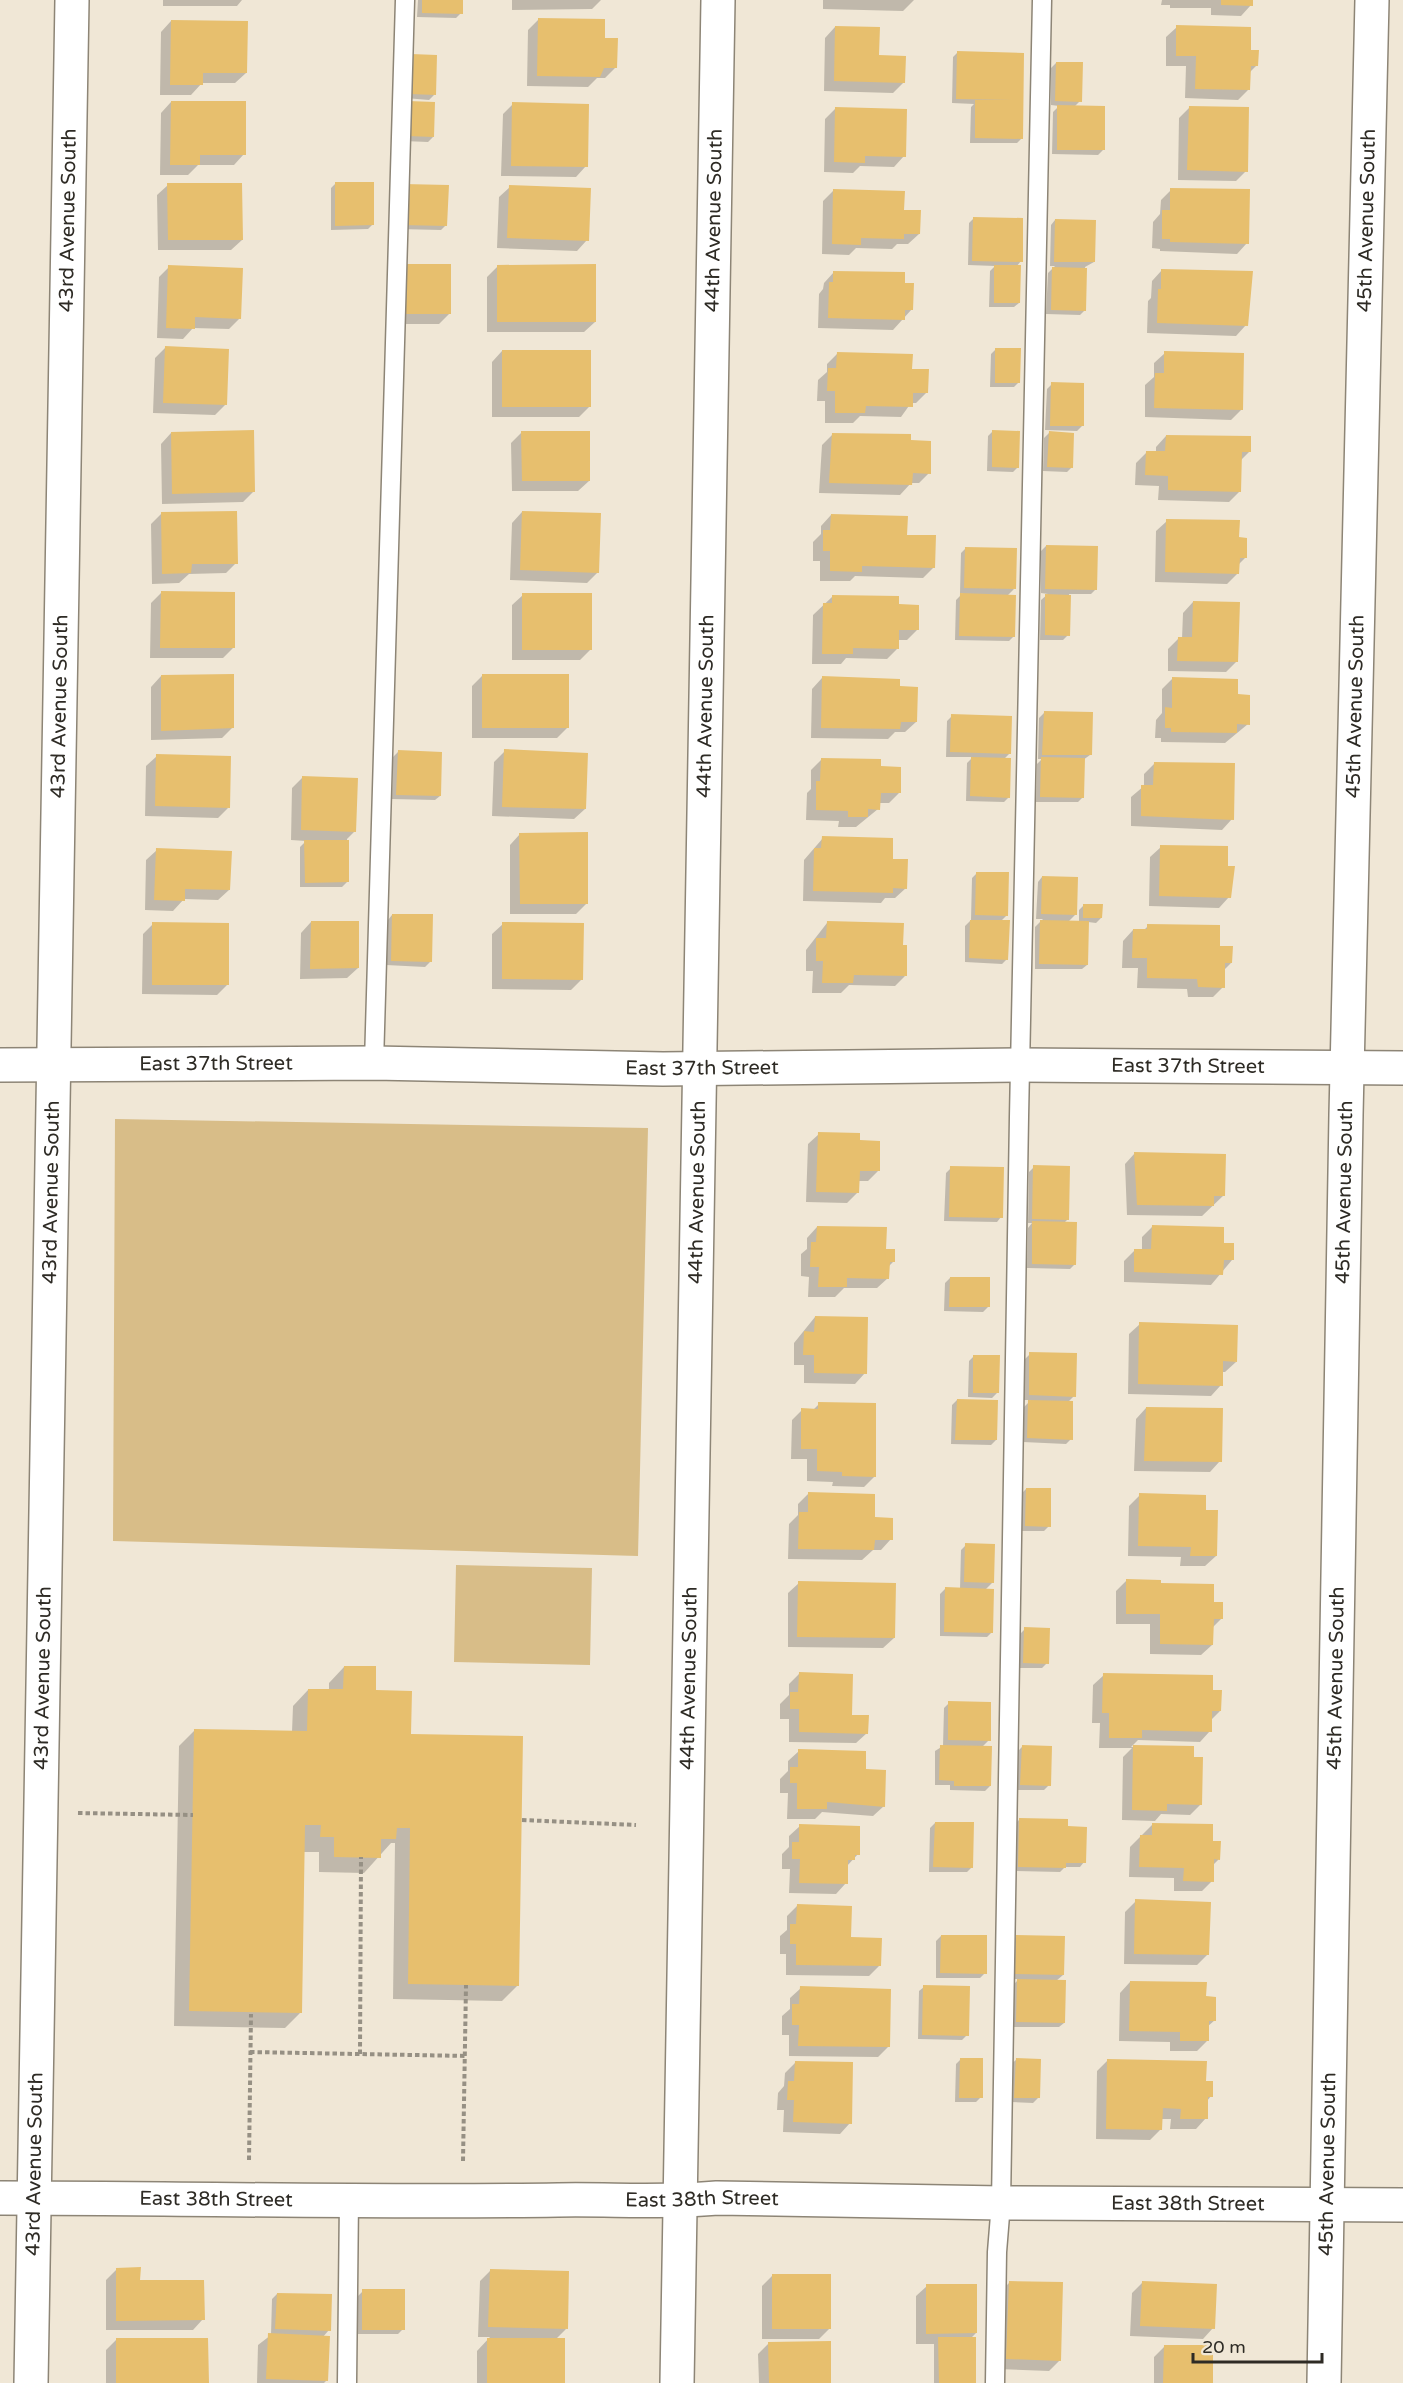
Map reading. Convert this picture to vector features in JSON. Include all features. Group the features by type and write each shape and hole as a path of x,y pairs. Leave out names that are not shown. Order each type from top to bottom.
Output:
{"street":[{"name":"43rd Avenue South","path":"31,2383 72,0"},
{"name":"44th Avenue South","path":"677,2383 718,0"},
{"name":"45th Avenue South","path":"1324,2383 1348,1069 1372,0"},
{"name":"East 37th Street","path":"0,1065 374,1063 700,1069 1020,1065 1403,1068"},
{"name":"East 38th Street","path":"0,2198 349,2199 461,2202 636,2198 680,2201 717,2198 1001,2203 1403,2205"}],"lane":[{"path":"374,1063 405,0"},
{"path":"995,2383 997,2252 1001,2203 1020,1065 1042,0"},
{"path":"347,2383 349,2199"}],"path":[{"path":"41,1813 193,1815"},
{"path":"522,1820 636,1825"},
{"path":"360,2054 361,1857"},
{"path":"463,2165 467,2056 466,1985"},
{"path":"249,2163 251,2014"},
{"path":"250,2052 467,2056"}],"shaded area":[{"path":"115,1119 648,1128 638,1556 113,1541"},
{"path":"456,1565 592,1568 590,1665 454,1662"}],"building":[{"path":"422,0 463,0 463,14 422,13"},
{"path":"1221,0 1253,0 1253,6 1221,5"},
{"path":"538,18 605,19 605,38 618,38 617,68 604,68 600,77 537,76"},
{"path":"171,20 248,21 247,73 203,73 203,85 170,85"},
{"path":"1176,25 1251,27 1251,50 1259,50 1258,66 1251,66 1250,90 1195,89 1196,56 1176,56"},
{"path":"835,26 880,27 879,55 906,56 905,83 834,81"},
{"path":"957,51 1024,53 1023,139 975,138 975,100 1012,100 956,99"},
{"path":"411,54 437,55 436,95 409,94"},
{"path":"1056,62 1083,62 1082,102 1055,101"},
{"path":"171,101 246,101 246,155 200,155 200,165 170,165"},
{"path":"408,101 435,102 434,137 407,136"},
{"path":"512,102 589,104 588,167 511,166"},
{"path":"1057,105 1105,106 1105,150 1057,150"},
{"path":"1189,106 1249,107 1248,172 1187,170"},
{"path":"835,107 907,109 906,157 865,156 865,163 834,162"},
{"path":"335,182 374,182 374,225 335,226"},
{"path":"167,183 242,183 243,240 168,240"},
{"path":"403,184 449,185 447,226 401,225"},
{"path":"509,185 591,188 589,241 507,238"},
{"path":"1170,188 1250,189 1249,244 1170,242 1170,239 1162,239 1162,210 1170,210"},
{"path":"833,189 905,191 904,210 921,210 920,234 904,234 904,239 861,238 861,245 832,244"},
{"path":"973,217 1023,218 1023,262 972,261"},
{"path":"1055,219 1096,220 1095,262 1054,262"},
{"path":"399,264 451,264 451,314 400,314"},
{"path":"596,264 596,322 497,322 497,265"},
{"path":"168,265 243,268 241,319 195,317 195,329 166,328"},
{"path":"994,265 1021,265 1020,303 994,303"},
{"path":"1052,267 1087,268 1086,311 1051,310"},
{"path":"1161,269 1253,271 1248,326 1157,323"},
{"path":"833,271 905,272 905,283 914,283 913,310 905,310 905,320 828,318 829,282 833,282"},
{"path":"165,346 229,349 227,405 163,403"},
{"path":"995,348 1021,348 1020,383 995,383"},
{"path":"502,350 591,350 591,407 502,407"},
{"path":"1164,351 1244,353 1243,410 1154,408 1155,373 1164,373"},
{"path":"837,352 913,354 912,369 929,369 928,393 913,393 913,407 866,406 865,413 835,413 835,391 827,391 828,368 836,368"},
{"path":"1051,382 1084,383 1084,426 1050,426"},
{"path":"254,430 255,492 172,494 171,432"},
{"path":"992,430 1020,431 1019,468 992,467"},
{"path":"521,431 590,431 590,481 522,481"},
{"path":"1049,431 1074,433 1073,468 1047,467"},
{"path":"832,433 911,434 911,440 931,441 931,474 913,473 912,485 829,483"},
{"path":"1166,435 1251,436 1251,452 1242,452 1241,492 1168,490 1168,476 1145,475 1146,451 1165,451"},
{"path":"237,511 238,564 192,564 191,573 162,574 161,512"},
{"path":"522,511 601,513 599,573 520,570"},
{"path":"831,514 908,516 907,535 936,535 935,568 862,566 862,572 830,571 830,551 823,551 823,530 830,530"},
{"path":"1166,519 1240,520 1239,537 1247,538 1247,558 1240,558 1239,574 1165,572"},
{"path":"1046,545 1098,546 1097,590 1045,589"},
{"path":"965,547 1017,548 1016,589 964,588"},
{"path":"161,591 235,592 235,648 160,648"},
{"path":"522,593 592,593 592,650 522,650"},
{"path":"960,593 1016,595 1015,637 959,636"},
{"path":"1045,594 1071,595 1070,636 1045,635"},
{"path":"832,595 899,596 899,604 919,605 919,630 899,630 899,649 853,648 853,654 822,654 823,603 832,603"},
{"path":"1193,601 1240,602 1238,662 1177,661 1178,637 1192,637"},
{"path":"234,674 234,728 161,731 161,675"},
{"path":"482,674 569,674 569,728 482,728"},
{"path":"822,676 900,679 900,686 918,687 917,722 901,722 900,729 821,728"},
{"path":"1172,677 1238,679 1238,694 1250,695 1250,725 1237,724 1237,733 1171,732 1171,728 1165,728 1165,707 1172,708"},
{"path":"1044,711 1093,712 1092,755 1042,755"},
{"path":"951,714 1012,716 1011,754 950,752"},
{"path":"504,749 588,753 586,809 502,807"},
{"path":"398,750 442,752 441,796 396,795"},
{"path":"156,754 231,756 230,808 155,806"},
{"path":"971,757 1011,758 1010,798 970,796"},
{"path":"1041,757 1085,758 1084,798 1040,797"},
{"path":"821,758 881,759 881,766 901,767 901,793 881,793 880,810 868,809 868,817 848,817 848,811 816,810 816,781 820,781"},
{"path":"1154,762 1235,763 1234,820 1141,816 1141,785 1153,785"},
{"path":"302,776 358,778 356,832 301,830"},
{"path":"588,832 588,904 520,904 519,833"},
{"path":"822,836 893,838 893,859 908,859 907,889 893,888 893,893 813,891 814,848 821,848"},
{"path":"304,840 349,840 349,882 305,883"},
{"path":"1160,845 1228,846 1228,866 1235,866 1231,898 1159,896"},
{"path":"156,848 232,851 230,890 185,889 185,901 154,900"},
{"path":"976,872 1009,872 1008,916 975,915"},
{"path":"1042,876 1078,877 1077,915 1041,914"},
{"path":"1083,904 1103,904 1102,918 1083,918"},
{"path":"392,914 433,914 432,962 391,961"},
{"path":"970,920 1010,920 1008,960 969,958"},
{"path":"1040,920 1089,921 1088,965 1039,964"},
{"path":"311,921 359,921 359,968 310,969"},
{"path":"827,921 904,923 903,945 907,945 907,976 854,975 853,983 822,983 823,961 816,961 816,938 826,938"},
{"path":"152,922 229,923 229,985 152,985"},
{"path":"502,922 584,923 583,980 502,979"},
{"path":"1147,924 1220,925 1220,946 1233,946 1232,963 1225,963 1225,988 1198,987 1197,979 1147,978 1147,958 1132,958 1133,929 1147,929"},
{"path":"818,1132 860,1133 860,1140 880,1141 880,1171 860,1171 859,1193 816,1192"},
{"path":"1134,1152 1226,1154 1225,1196 1214,1196 1214,1206 1137,1205"},
{"path":"1033,1165 1070,1166 1069,1220 1032,1219"},
{"path":"950,1166 1004,1167 1003,1218 949,1217"},
{"path":"1032,1221 1077,1222 1076,1265 1032,1264"},
{"path":"1152,1225 1224,1227 1224,1243 1234,1243 1234,1260 1224,1260 1223,1275 1134,1272 1134,1249 1151,1249"},
{"path":"817,1226 887,1227 886,1249 895,1249 895,1262 890,1262 889,1279 847,1278 847,1287 818,1287 819,1267 810,1267 811,1242 816,1242"},
{"path":"950,1277 990,1277 990,1307 949,1307"},
{"path":"815,1316 868,1317 867,1374 814,1373 814,1355 803,1355 804,1331 814,1332"},
{"path":"1139,1322 1238,1325 1237,1362 1223,1361 1223,1386 1138,1384"},
{"path":"1029,1352 1077,1353 1076,1397 1029,1395"},
{"path":"973,1355 1000,1355 999,1393 973,1393"},
{"path":"957,1399 998,1400 997,1440 955,1440"},
{"path":"1028,1400 1073,1401 1073,1440 1027,1438"},
{"path":"818,1402 876,1403 876,1477 842,1476 842,1472 817,1471 817,1449 801,1449 801,1408 818,1409"},
{"path":"1146,1407 1223,1408 1222,1462 1144,1461"},
{"path":"1026,1488 1051,1488 1051,1527 1025,1526"},
{"path":"808,1492 875,1494 875,1517 893,1518 893,1540 875,1540 874,1550 798,1549 799,1512 808,1512"},
{"path":"1139,1493 1206,1495 1206,1510 1218,1510 1217,1556 1190,1556 1191,1547 1138,1546"},
{"path":"965,1543 995,1544 994,1583 964,1582"},
{"path":"1126,1579 1161,1580 1161,1583 1214,1584 1214,1602 1223,1602 1223,1619 1214,1619 1213,1645 1160,1644 1160,1614 1126,1614"},
{"path":"798,1581 896,1583 895,1638 797,1637"},
{"path":"945,1587 994,1589 993,1633 944,1632"},
{"path":"1024,1627 1050,1628 1049,1664 1023,1663"},
{"path":"344,1666 376,1666 376,1690 412,1691 411,1734 523,1736 519,1986 408,1984 410,1828 397,1828 396,1839 381,1839 381,1858 334,1857 334,1837 320,1837 321,1825 305,1825 302,2013 189,2011 194,1729 307,1731 308,1689 343,1689"},
{"path":"799,1672 853,1674 852,1715 869,1715 868,1734 799,1732 799,1709 790,1709 790,1692 798,1692"},
{"path":"1103,1673 1213,1675 1213,1690 1222,1690 1221,1711 1212,1711 1212,1732 1142,1730 1142,1738 1109,1738 1109,1713 1102,1713"},
{"path":"948,1701 991,1702 991,1741 948,1740"},
{"path":"940,1745 992,1746 991,1786 954,1786 954,1781 939,1780"},
{"path":"1022,1745 1052,1746 1051,1786 1020,1785"},
{"path":"1133,1745 1194,1746 1194,1757 1203,1757 1202,1805 1167,1804 1167,1811 1132,1810"},
{"path":"798,1749 866,1751 866,1769 886,1770 885,1807 827,1802 827,1809 797,1809 797,1783 790,1783 790,1767 798,1767"},
{"path":"1019,1818 1068,1819 1068,1826 1087,1827 1086,1863 1066,1863 1066,1868 1018,1867"},
{"path":"935,1822 974,1822 973,1868 933,1867"},
{"path":"1152,1823 1213,1824 1213,1841 1221,1841 1220,1860 1214,1859 1214,1882 1183,1881 1184,1868 1139,1867 1140,1835 1152,1835"},
{"path":"799,1824 860,1826 860,1855 855,1855 855,1860 848,1860 848,1884 799,1883 800,1859 792,1859 792,1842 799,1842"},
{"path":"1135,1899 1211,1902 1209,1955 1134,1954"},
{"path":"797,1904 852,1906 851,1937 882,1938 881,1966 796,1965 796,1944 790,1944 790,1924 796,1924"},
{"path":"941,1935 987,1935 987,1974 940,1973"},
{"path":"1016,1935 1065,1936 1064,1975 1015,1974"},
{"path":"1017,1979 1066,1980 1065,2023 1016,2022"},
{"path":"1130,1981 1207,1982 1206,1996 1216,1997 1216,2021 1209,2021 1209,2041 1180,2041 1180,2032 1129,2031"},
{"path":"923,1985 970,1986 969,2036 922,2035"},
{"path":"800,1986 891,1989 890,2047 798,2046 799,2025 792,2025 792,2004 799,2004"},
{"path":"960,2058 983,2058 983,2098 959,2098"},
{"path":"1016,2058 1041,2059 1040,2098 1014,2098"},
{"path":"1107,2059 1207,2061 1206,2081 1213,2081 1213,2097 1208,2097 1208,2119 1180,2119 1181,2109 1163,2108 1162,2130 1106,2129"},
{"path":"795,2061 853,2062 852,2124 793,2122 794,2100 787,2100 788,2081 794,2081"},
{"path":"141,2267 140,2280 204,2280 205,2320 116,2321 116,2268"},
{"path":"490,2269 569,2271 568,2329 488,2327"},
{"path":"772,2274 831,2274 831,2329 772,2329"},
{"path":"1009,2281 1063,2282 1061,2361 1006,2359"},
{"path":"1142,2281 1217,2284 1215,2329 1140,2326"},
{"path":"926,2284 977,2284 977,2333 926,2334"},
{"path":"362,2289 405,2289 405,2330 362,2330"},
{"path":"277,2293 332,2294 331,2331 275,2329"},
{"path":"268,2333 330,2336 328,2381 266,2379"},
{"path":"938,2337 976,2337 976,2383 939,2383"},
{"path":"116,2338 208,2338 209,2383 116,2383"},
{"path":"487,2338 565,2338 565,2383 487,2383"},
{"path":"831,2341 831,2383 769,2383 768,2342"},
{"path":"1164,2345 1213,2345 1213,2383 1163,2383"}]}
